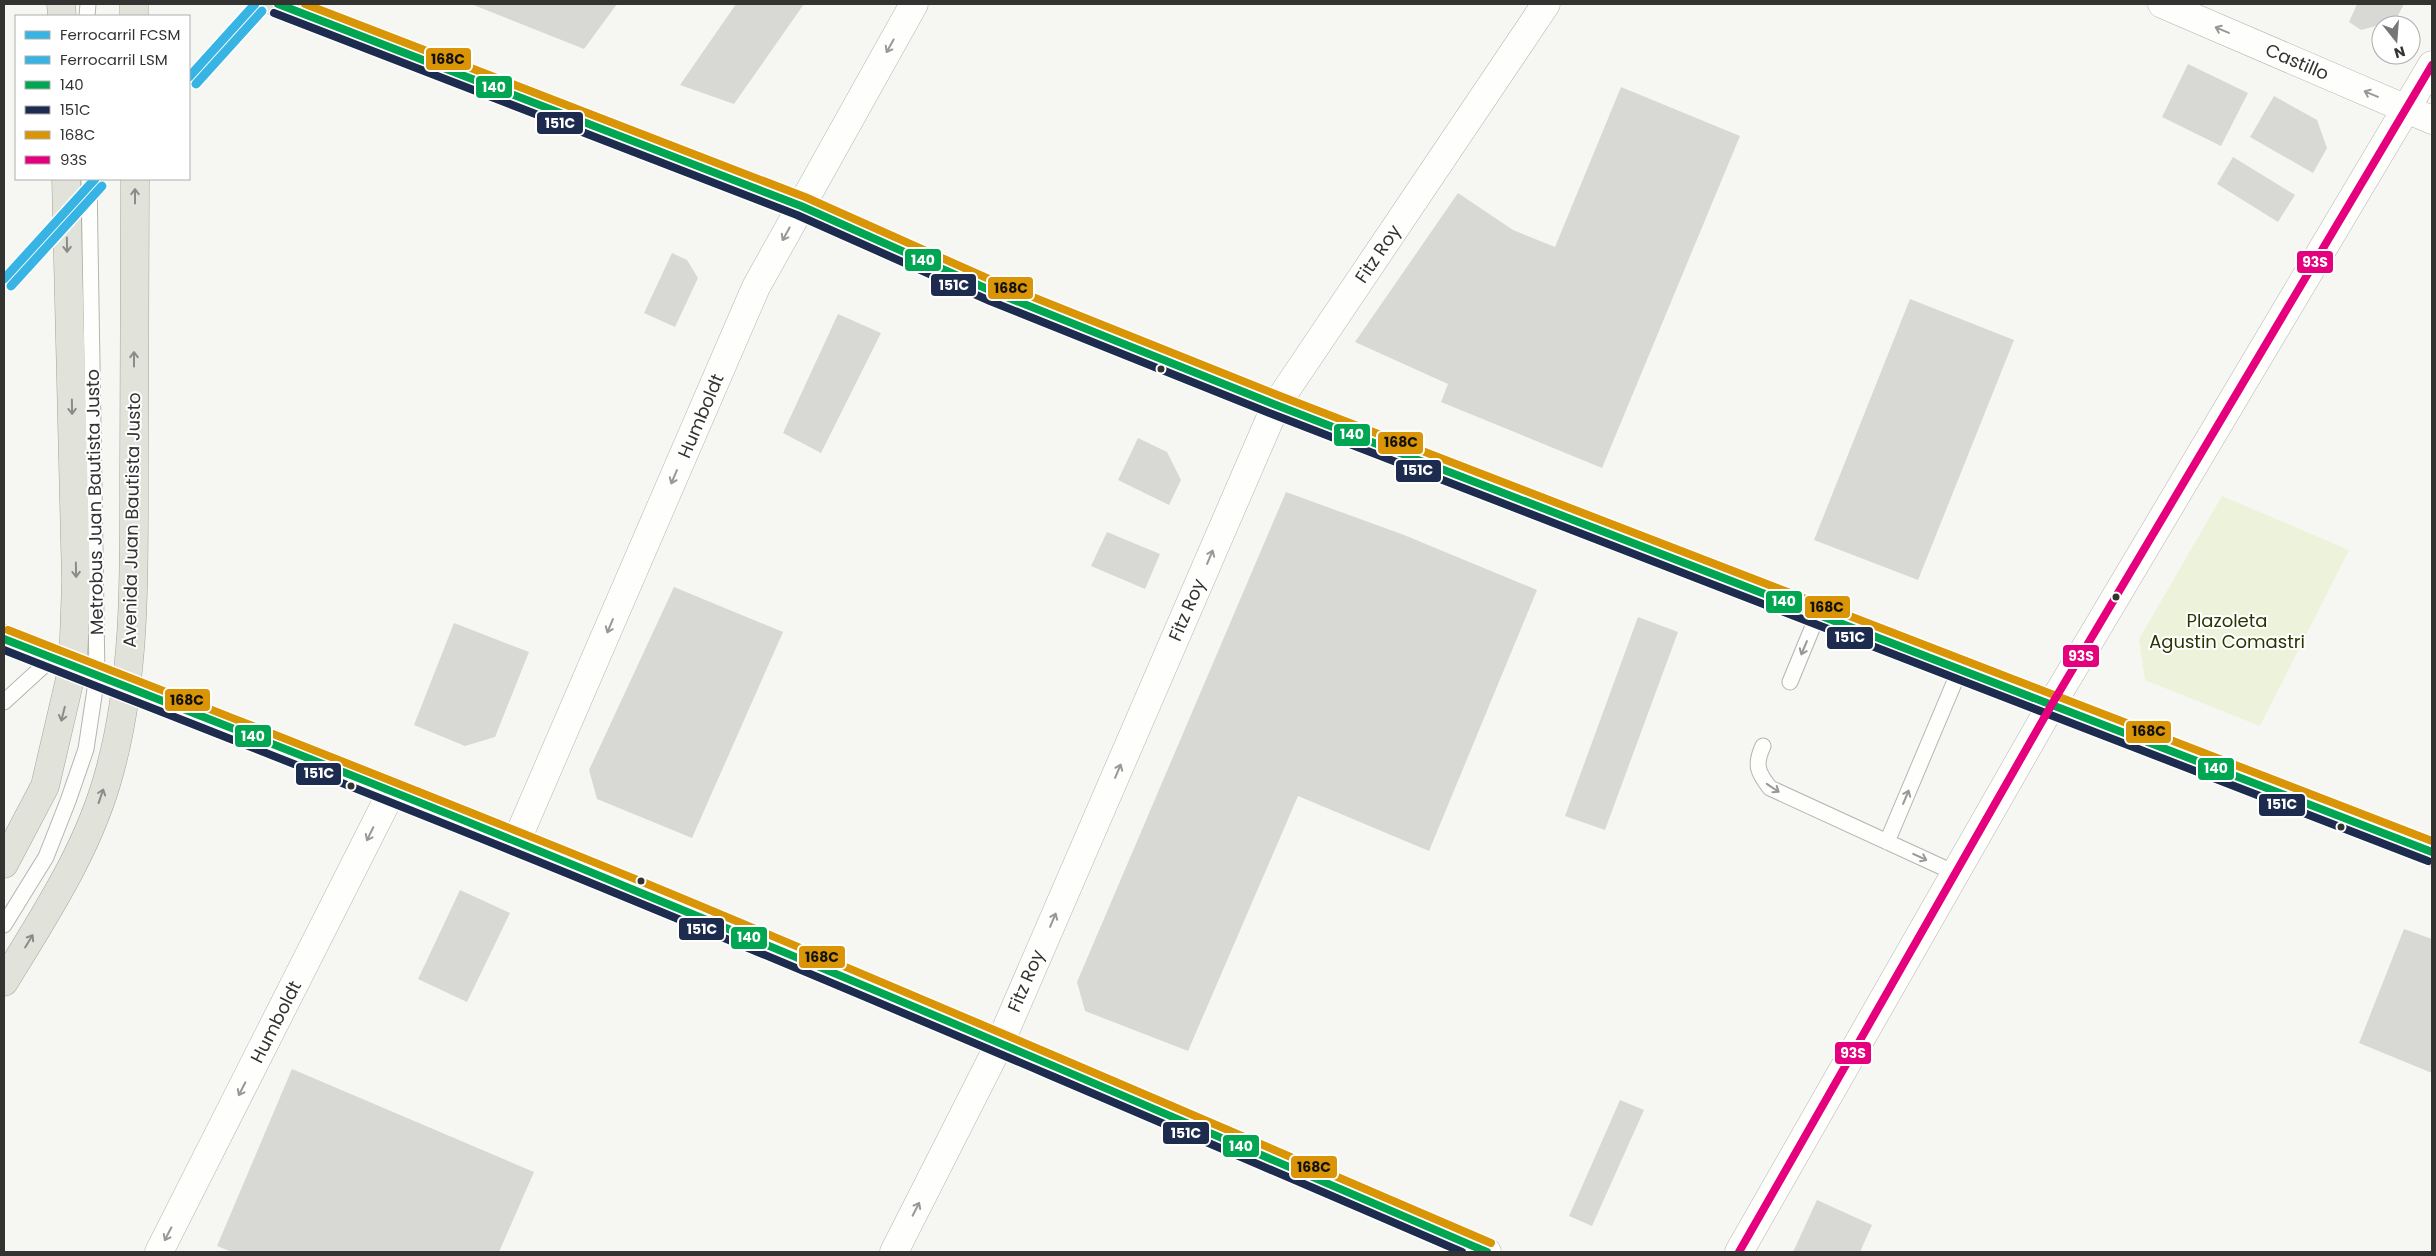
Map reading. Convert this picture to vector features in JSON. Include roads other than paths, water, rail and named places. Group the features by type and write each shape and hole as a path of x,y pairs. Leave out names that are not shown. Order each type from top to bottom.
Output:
{"main road":[{"path":"278,4 801,206 994,292 1276,405 2432,852"},
{"path":"4,864 45,786 74,667 76,582 66,180"},
{"name":"Avenida Juan Bautista Justo","path":"4,982 56,896 90,830 110,770 127,687 134,595 135,180"}],"street":[{"name":"Humboldt","path":"516,842 756,288 914,4"},
{"name":"Fitz Roy","path":"894,1252 1000,1043 1276,405 1546,4"},
{"name":"Castillo","path":"2162,4 2432,120"},
{"path":"1739,1252 2052,704 2432,65"},
{"path":"4,639 392,791 516,842 1000,1043 1487,1252"},
{"name":"Humboldt","path":"158,1252 392,791"}],"lane":[{"name":"Metrobus Juan Bautista Justo","path":"4,925 46,857 86,749 74,667 88,180"},
{"path":"1790,682 1818,614"},
{"path":"4,702 74,667"},
{"path":"1887,842 1960,669"},
{"path":"1763,746 1758,758 1760,775 1770,788 1955,873"}],"rail line":[{"name":"FCSM","path":"190,76 255,4"},
{"name":"LSM","path":"196,84 262,11"},
{"name":"FCSM","path":"4,279 94,180"},
{"name":"LSM","path":"11,286 102,186"}],"park label":[{"name":"Plazoleta Agustin Comastri","path":"2227,631"}]}
